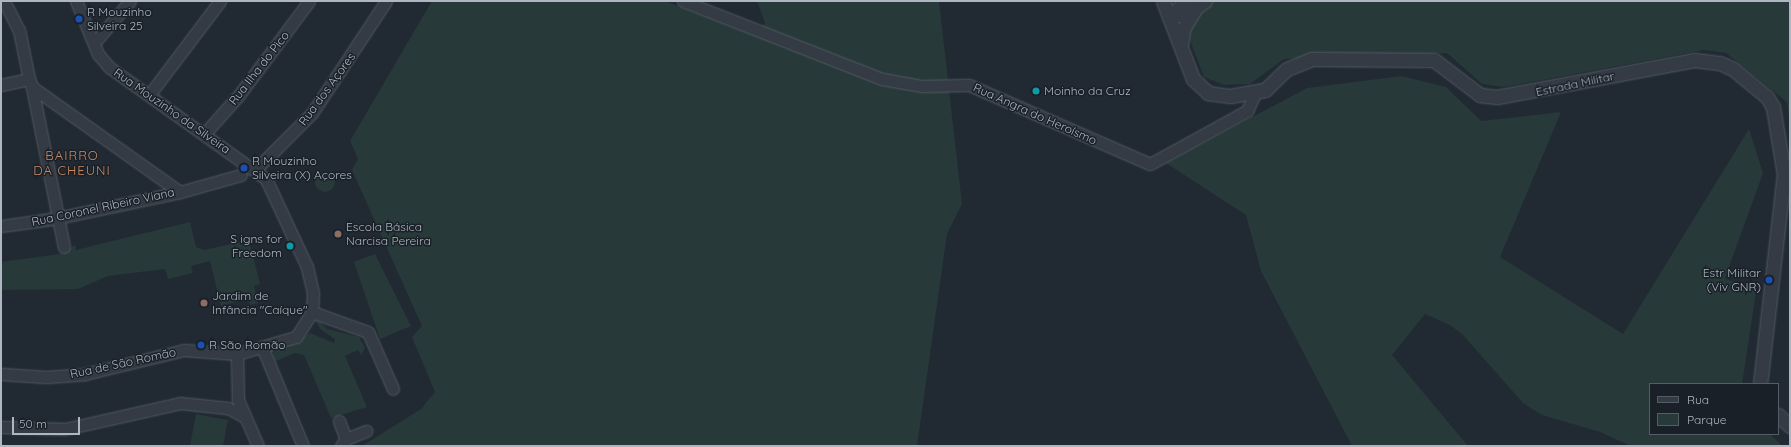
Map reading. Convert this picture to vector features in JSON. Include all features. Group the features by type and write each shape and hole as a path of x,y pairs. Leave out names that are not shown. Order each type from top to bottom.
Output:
{"street":[{"path":"5,1 19,30 64,248"},
{"name":"Rua Mouzinho da Silveira","path":"76,1 94,43 109,67 256,169"},
{"path":"94,43 130,1"},
{"path":"149,95 220,1"},
{"name":"Rua Ilha do Pico","path":"205,133 243,89 309,1"},
{"name":"Rua dos Açores","path":"256,169 312,112 386,1"},
{"name":"Rua Angra do Heroísmo","path":"683,1 882,79 922,86 969,85 1150,164 1247,111 1254,95"},
{"name":"Estrada Militar","path":"1163,1 1181,48 1200,89 1230,96 1254,95 1265,90 1287,69 1312,60 1434,60 1480,95 1497,97 1694,60 1720,63 1733,69 1767,97 1773,107 1782,160 1781,205 1760,383"},
{"path":"1169,17 1205,1"},
{"path":"1181,48 1183,29 1194,5"},
{"path":"1,85 31,83"},
{"name":"Rua Coronel Ribeiro Viana","path":"31,83 180,192"},
{"path":"256,169 268,182 302,256 312,290 312,312 368,332 392,389"},
{"path":"180,192 241,175"},
{"name":"Rua Coronel Ribeiro Viana","path":"1,226 58,218 180,192"},
{"name":"Rua de São Romão","path":"1,374 56,377 85,374 184,350 237,354 263,349 296,337 312,312"},
{"path":"263,349 303,446"},
{"path":"237,354 237,390 245,417 258,446"},
{"path":"1,427 65,429 180,403 228,408 245,417"},
{"path":"1779,416 1790,426"},
{"path":"339,421 344,443 366,431"}],"green space":[{"path":"432,1 665,1 754,35 765,23 757,1 939,1 962,204 947,234 917,446 362,446 421,409 435,392 412,337 422,326 352,170 358,159 350,141"},
{"path":"1175,1 1790,1 1790,128 1787,102 1726,53 1704,50 1504,87 1482,84 1447,53 1284,59 1250,84 1224,85 1204,77"},
{"path":"1402,76 1446,87 1481,121 1561,112 1500,257 1623,334 1749,129 1763,173 1725,278 1756,292 1742,383 1649,383 1649,435 1771,435 1782,446 1631,446 1600,432 1542,415 1523,403 1463,335 1450,325 1425,314 1392,355 1468,446 1352,446 1261,271 1246,215 1166,163 1307,88"},
{"path":"325,172 332,175 335,182 332,189 325,192 318,189 315,182 318,175"},
{"path":"190,222 196,247 204,250 249,240 260,284 254,286 258,303 250,305 248,299 221,306 210,261 191,266 193,273 168,279 165,269 108,276 78,289 1,290 1,262 59,254 75,245 76,250"},
{"path":"375,254 411,326 380,339 354,262"},
{"path":"319,320 327,329 359,337 365,348 361,355 358,350 345,356 367,407 331,418 304,355 295,353 276,361 273,358 273,353 310,333 334,343 335,339 320,329 316,322"},
{"path":"196,414 228,420 223,446 190,446"}],"place":[{"name":"R Mouzinho Silveira 25","path":"79,19"},
{"name":"Moinho da Cruz","path":"1036,91"},
{"name":"R Mouzinho Silveira (X) Açores","path":"244,168"},
{"name":"Escola Básica Narcisa Pereira","path":"338,234"},
{"name":"S igns for Freedom","path":"290,246"},
{"name":"Estr Militar (Viv GNR)","path":"1769,280"},
{"name":"Jardim de Infância \"Caíque\"","path":"204,303"},
{"name":"R São Romão","path":"201,345"}],"district":[{"name":"BAIRRO DA CHEUNI","path":"72,164"}]}
